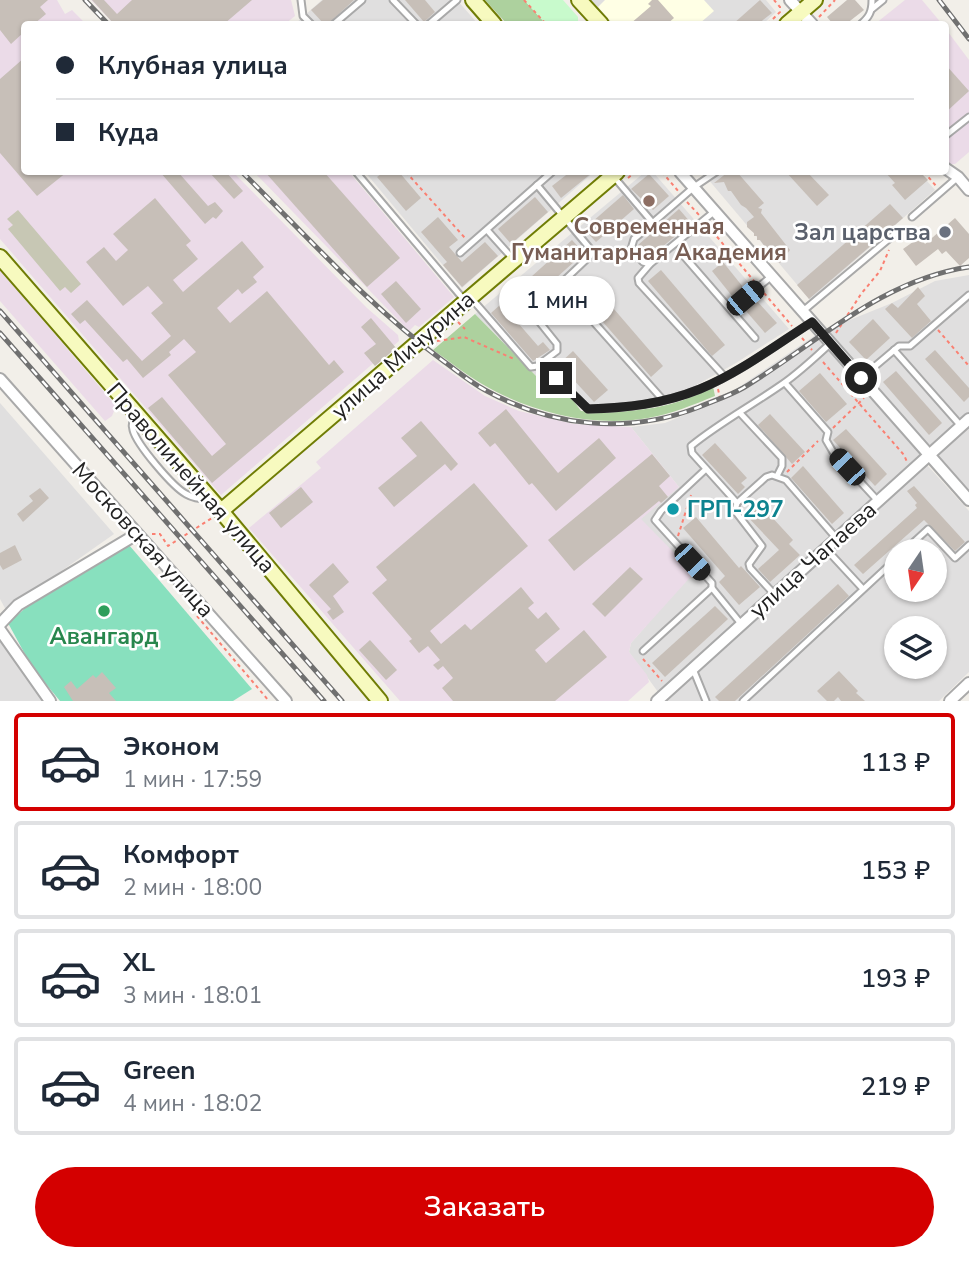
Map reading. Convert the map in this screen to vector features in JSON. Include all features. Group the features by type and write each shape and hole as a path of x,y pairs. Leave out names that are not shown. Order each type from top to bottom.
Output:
{"main road":[{"path":"473,0 491,21"},
{"path":"579,0 598,21"},
{"path":"790,21 815,0"},
{"name":"улица Мичурина","path":"221,511 613,175"},
{"name":"Праволинейная улица","path":"0,257 211,499 380,701"}],"street":[{"path":"790,0 809,21"},
{"path":"949,171 969,190"},
{"path":"683,175 969,500"},
{"name":"Московская улица","path":"0,379 286,701"},
{"name":"улица Чапаева","path":"658,701 965,423"},
{"path":"0,624 19,605 137,534"},
{"path":"0,630 50,701"},
{"path":"957,699 969,683"}],"lane":[{"path":"301,0 303,16 308,21"},
{"path":"338,21 362,0"},
{"path":"393,0 413,21"},
{"path":"438,21 457,0"},
{"path":"864,21 872,9 872,0"},
{"path":"872,9 883,0"},
{"path":"949,133 969,117"},
{"path":"359,175 467,299 531,366 537,366 557,351 557,344 533,314 534,309 590,256 592,251 537,186"},
{"path":"460,253 549,175"},
{"path":"617,175 653,223"},
{"path":"650,264 643,262 630,245 634,239 712,175"},
{"path":"912,217 958,177"},
{"path":"715,211 650,264 638,278 639,283 724,376"},
{"path":"486,230 513,260"},
{"path":"803,312 895,233"},
{"path":"683,255 755,338"},
{"path":"730,309 772,276"},
{"path":"861,378 899,346 910,346 969,295"},
{"path":"583,310 663,400"},
{"path":"556,378 588,409 627,408 701,389 812,322"},
{"path":"737,503 692,453 691,446 718,424 740,413 785,383 831,343"},
{"path":"894,350 965,423"},
{"path":"785,383 828,432 826,440 833,452 878,502"},
{"path":"740,413 782,458 782,466 777,476"},
{"path":"706,469 656,516 655,520 712,583 712,588 741,625"},
{"path":"775,595 750,568 749,564 762,546 735,511 737,503 766,477 777,476 786,480 837,539"},
{"path":"917,539 928,529 937,539"},
{"path":"947,549 955,558 969,545"},
{"path":"826,549 863,589"},
{"path":"743,701 884,570"},
{"path":"643,651 712,588"},
{"path":"693,669 706,701"}],"path":[{"path":"524,0 543,21"},
{"path":"771,21 780,12 780,7 774,0"},
{"path":"820,21 819,15 835,0"},
{"path":"409,175 470,244"},
{"path":"665,175 904,455 907,466"},
{"path":"927,175 942,192"},
{"path":"831,343 852,307 880,271 895,233"},
{"path":"458,322 465,329"},
{"path":"934,325 969,366"},
{"path":"418,342 464,337 514,359"},
{"path":"676,544 696,479"},
{"path":"137,534 160,534 169,546 221,511"},
{"path":"191,610 269,701"},
{"path":"643,651 643,658 670,690"}],"shaded area":[{"path":"0,0 57,0 65,14 72,10 83,21 21,21 21,175 236,175 367,308 398,335 399,341 221,495 0,239"},
{"path":"91,0 291,0 295,16 289,21 111,21"},
{"path":"322,0 457,0 475,21 298,21"},
{"path":"591,0 766,0 776,12 766,21 610,21"},
{"path":"605,0 704,0 714,11 702,21 610,21 598,7"},
{"path":"905,0 922,0 940,21 879,21"},
{"path":"949,33 969,60 969,152 955,164 949,164"},
{"path":"257,175 352,175 454,297 419,327 415,325 409,331"},
{"path":"368,175 591,175 462,288"},
{"path":"641,175 656,175 789,329 691,388 653,399 596,406 573,400 538,378 475,314"},
{"path":"705,175 922,175 935,190 810,300"},
{"path":"18,210 81,284 71,293 65,287 60,291 8,229 13,225 7,219"},
{"path":"0,270 116,406 112,416 105,421 0,301"},
{"path":"969,275 969,415 930,451 825,330 892,303 935,281"},
{"path":"817,334 924,455 658,692 629,652 631,643 646,626 640,519 679,487 631,427 665,423 720,400"},
{"path":"433,360 485,396 519,411 574,424 631,427 679,487 641,519 694,573 631,643 629,652 647,675 649,682 628,701 400,701 249,528 321,468 316,462"},
{"path":"0,403 114,534 6,610 0,599"},
{"path":"969,426 969,491 937,455"},
{"path":"927,465 969,511 969,672 939,701 664,701"},
{"path":"0,638 48,701 0,701"}],"green space":[{"path":"485,0 524,0 543,21 504,21"},
{"path":"524,0 563,0 578,17 578,21 543,21"},
{"path":"475,314 538,378 573,400 581,411 649,409 682,400 713,386 715,396 665,414 627,421 584,419 520,403 482,384 433,350"},
{"name":"Авангард","path":"129,545 252,689 233,701 60,701 32,667 8,623 36,599"}],"building":[{"path":"0,0 48,0 40,7 46,14 38,21 21,21 21,35 11,44 0,30"},
{"path":"92,0 104,0 117,14 132,0 252,0 228,21 111,21"},
{"path":"323,0 354,0 331,21 321,21 311,10"},
{"path":"405,0 425,0 435,12 423,21"},
{"path":"652,0 658,0 674,18 670,21 634,21 651,6 648,4"},
{"path":"760,0 772,13 762,21 736,21"},
{"path":"847,0 855,0 864,10 850,21 830,21 827,17"},
{"path":"21,61 21,175 63,175 37,196 0,153 0,79"},
{"path":"949,68 969,91 949,109"},
{"path":"163,175 181,175 208,206 215,202 223,211 216,219 213,217 205,224"},
{"path":"212,175 229,175 243,191 234,199"},
{"path":"268,175 327,175 400,258 367,287"},
{"path":"402,175 421,198 406,211 377,177"},
{"path":"566,175 589,175 561,198 552,186"},
{"path":"650,175 669,196 653,210 631,189"},
{"path":"724,175 740,175 764,203 758,208 762,209 761,213 790,250 780,263 776,262 747,227 747,222 754,217 731,191 728,191 724,182 714,183"},
{"path":"789,175 810,175 829,195 817,206"},
{"path":"888,175 923,175 928,180 905,200 892,185 895,183"},
{"path":"623,195 634,209 596,242 584,229"},
{"path":"535,197 548,212 511,244 498,229"},
{"path":"155,198 191,241 186,245 198,259 173,280 183,292 242,241 264,267 253,277 257,282 242,294 238,289 217,308 230,323 267,291 329,365 334,360 344,372 212,483 148,408 162,397 212,456 226,444 168,375 196,352 184,339 169,352 171,355 143,378 127,359 123,362 85,320 80,324 71,314 87,300 142,361 171,336 151,313 163,303 148,286 123,306 86,262 104,247 116,261 128,250 113,234"},
{"path":"890,204 903,218 809,299 797,285"},
{"path":"679,209 691,223 649,258 646,257 638,245"},
{"path":"438,217 458,240 449,247 462,262 485,242 498,256 462,287 443,265 447,262 421,232"},
{"path":"955,218 969,234 969,258 960,266 946,251 942,254 938,249 916,266 903,249 920,237 925,244"},
{"path":"572,240 584,253 536,296 538,298 529,305 527,303 512,316 538,346 543,342 550,350 533,361 491,313"},
{"path":"723,262 743,287 732,296 712,271"},
{"path":"661,270 725,345 712,356 648,281"},
{"path":"396,281 421,309 406,323 381,294"},
{"path":"918,287 925,296 917,304 931,321 912,338 885,309 892,303 898,308"},
{"path":"601,294 663,366 651,377 588,305"},
{"path":"757,301 777,323 765,333 746,311"},
{"path":"371,318 396,348 375,366 364,353 376,344 361,327"},
{"path":"873,319 890,338 866,360 849,342"},
{"path":"935,350 969,388 969,397 964,402 925,359"},
{"path":"573,351 608,390 594,402 559,364"},
{"path":"896,371 942,423 929,435 883,382"},
{"path":"820,373 847,404 826,422 799,391"},
{"path":"506,409 558,473 599,438 616,458 556,511 532,483 529,485 495,443 490,447 478,433"},
{"path":"770,414 805,452 792,464 758,425"},
{"path":"421,421 458,464 451,471 445,464 394,507 378,488 417,456 401,438"},
{"path":"846,429 887,474 875,486 833,440"},
{"path":"715,443 747,478 741,483 745,487 738,494 702,455"},
{"path":"652,454 670,476 659,486 668,497 661,503 659,501 574,571 548,540"},
{"path":"803,466 844,513 832,524 791,478"},
{"path":"474,483 528,546 430,631 441,644 465,624 471,630 521,587 534,603 528,608 538,619 546,612 560,629 535,650 546,663 584,630 607,657 555,701 453,701 442,688 453,678 443,666 438,670 433,665 440,660 428,646 419,653 409,641 412,639 372,593 387,580 376,567"},
{"path":"914,486 965,542 955,551 947,543 947,539 943,539 924,520 903,539 884,539 884,555 863,574 854,565 917,508 917,503 907,491"},
{"path":"301,487 313,502 281,528 269,513"},
{"path":"40,488 49,498 23,522 17,514 33,501 29,496"},
{"path":"758,502 793,540 789,544 800,555 770,582 758,569 779,550 745,514"},
{"path":"696,517 739,568 741,566 760,587 739,605 719,582 725,576 683,528"},
{"path":"15,545 22,560 3,570 0,553"},
{"path":"333,563 349,582 333,596 344,612 333,620 327,612 331,609 309,585"},
{"path":"630,567 643,579 605,617 592,604"},
{"path":"838,584 849,596 735,701 719,701 715,697"},
{"path":"715,606 728,619 665,677 652,663"},
{"path":"370,640 397,670 386,680 359,650"},
{"path":"839,671 865,701 841,701 838,697 834,701 827,701 817,691"},
{"path":"102,672 116,688 109,693 116,701 73,701 64,687 71,681 77,689 93,675 96,678"}],"railway":[{"path":"85,0 105,21"},
{"path":"939,0 969,39"},
{"path":"245,175 389,317 468,380 511,403 563,419 590,423 618,424 672,416 727,396 770,371 878,299 937,274 969,267"},
{"path":"0,311 342,701"},
{"path":"0,333 324,701"}],"place":[{"name":"Современная Гуманитарная Академия","path":"649,201"},
{"name":"Зал царства","path":"945,232"},
{"name":"ГРП-297","path":"673,509"},
{"name":"Авангард","path":"104,611"}],"route":[{"path":"556,378 588,409 627,408 654,403 701,389 812,322 861,378"}]}
